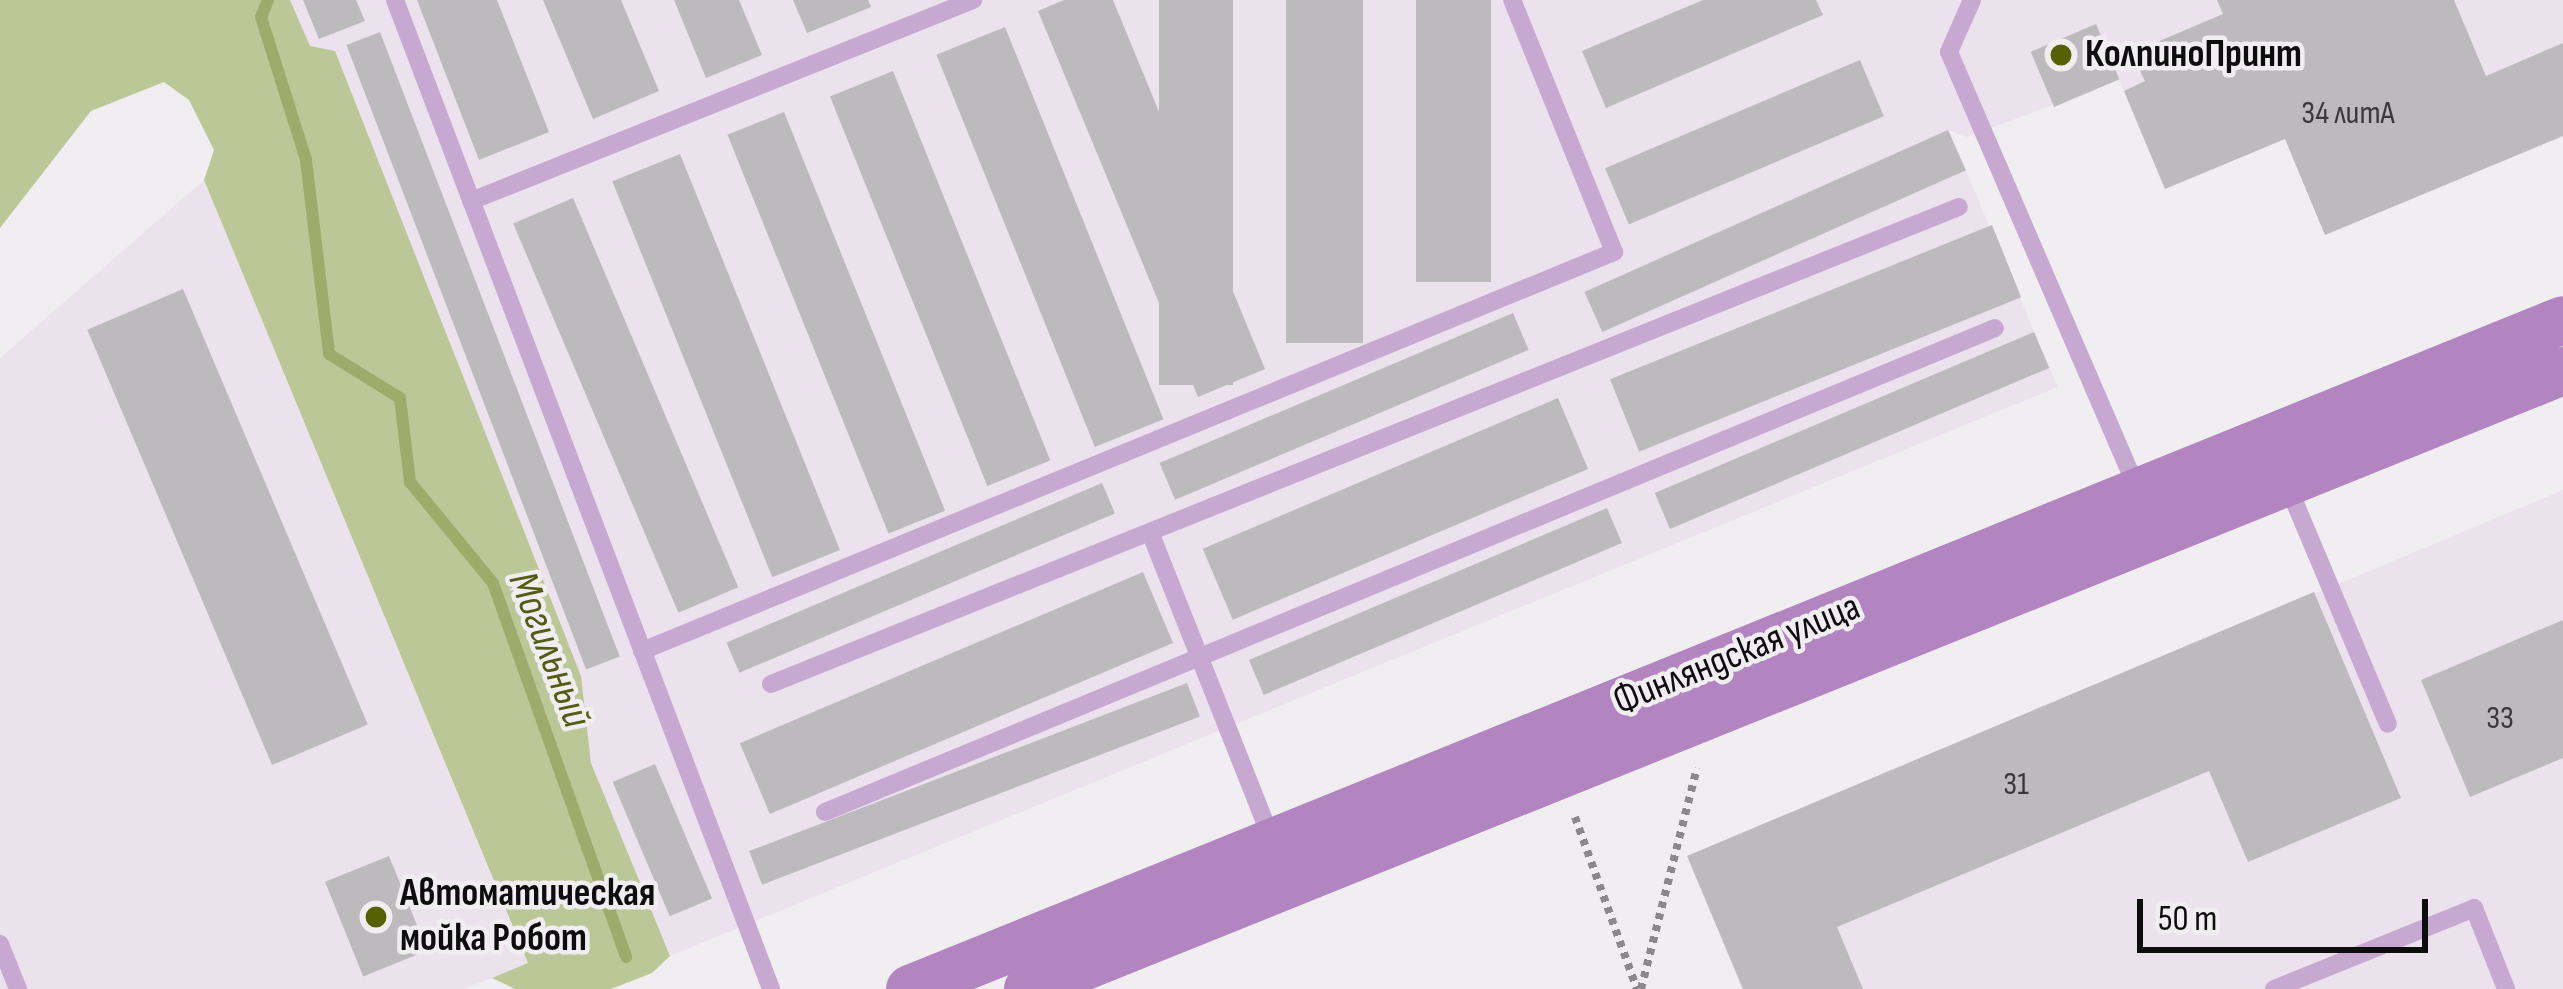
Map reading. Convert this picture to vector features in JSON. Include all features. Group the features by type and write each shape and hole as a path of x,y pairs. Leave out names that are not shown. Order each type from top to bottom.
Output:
{"street":[{"name":"Финляндская улица","path":"910,989 1013,978 1281,861 2277,460 2563,320"},
{"name":"Финляндская улица","path":"2277,460 2563,371"}],"lane":[{"path":"395,0 772,989"},
{"path":"471,201 973,0"},
{"path":"641,651 1614,252 1512,0"},
{"path":"1972,0 1949,52 2147,513"},
{"path":"771,684 1959,207"},
{"path":"825,812 1995,328"},
{"path":"2277,460 2388,724"},
{"path":"1150,532 1281,861"},
{"path":"2274,989 2474,908 2506,989"},
{"path":"0,944 18,989"}],"path":[{"path":"1639,989 1697,768"},
{"path":"1575,817 1639,989"}],"shaded area":[{"path":"290,0 2563,0 2563,136 2325,235 2285,139 2165,189 2119,80 1967,137 1949,131 2058,387 670,956 591,763 581,676"},
{"path":"204,180 528,964 463,989 0,989 0,358"},
{"path":"2563,490 2563,989 1742,989 1687,856"}],"green space":[{"path":"0,0 290,0 310,46 335,51 581,676 591,763 670,956 652,973 611,989 515,989 492,978 528,963 204,180 214,150 189,100 164,82 91,111 0,228"}],"building":[{"path":"303,0 356,0 365,21 319,39"},
{"path":"417,0 497,0 549,132 479,160"},
{"path":"543,0 621,0 659,91 593,119"},
{"path":"674,0 739,0 762,55 706,78"},
{"path":"793,0 868,0 871,7 807,33"},
{"path":"1064,0 1113,0 1265,369 1198,397 1038,11"},
{"path":"1159,0 1233,0 1233,385 1159,385"},
{"path":"1286,0 1363,0 1363,343 1286,343"},
{"path":"1416,0 1491,0 1491,282 1416,282"},
{"path":"1703,0 1816,0 1823,15 1606,108 1582,51"},
{"path":"2217,0 2454,0 2486,76 2563,43 2563,136 2325,235 2285,139 2165,189 2124,91 2145,81 2131,53 2223,14"},
{"path":"2096,24 2119,79 2054,107 2031,52"},
{"path":"1005,27 1163,419 1095,447 936,55"},
{"path":"380,32 620,657 586,669 346,45"},
{"path":"1860,60 1884,116 1629,224 1605,168"},
{"path":"893,71 1050,460 987,486 830,96"},
{"path":"784,112 945,511 889,534 727,135"},
{"path":"1948,130 1966,170 1602,332 1584,292"},
{"path":"680,154 840,550 772,577 612,181"},
{"path":"573,198 738,587 678,613 513,223"},
{"path":"1992,225 2021,297 1639,452 1610,379"},
{"path":"183,289 368,724 272,765 87,330"},
{"path":"1513,313 1529,350 1175,500 1160,463"},
{"path":"2034,332 2049,368 1670,529 1655,493"},
{"path":"1558,398 1588,469 1233,620 1203,549"},
{"path":"1102,483 1115,513 739,673 726,642"},
{"path":"1607,508 1622,543 1264,695 1249,660"},
{"path":"1143,572 1173,643 770,814 740,743"},
{"path":"2314,592 2401,798 2248,862 2209,771 1837,927 1863,989 1743,989 1687,856"},
{"path":"2563,620 2563,758 2470,797 2421,680"},
{"path":"1187,683 1200,717 762,885 749,851"},
{"path":"655,764 712,898 670,916 613,782"},
{"name":"Автоматическая мойка Робот","path":"389,856 427,951 363,976 325,882"}],"waterway":[{"name":"Могильный","path":"268,0 261,17 306,160 329,354 400,398 410,482 493,583 626,957"}],"place":[{"name":"КолпиноПринт","path":"2061,55"},
{"name":"Автоматическая мойка Робот","path":"376,917"}]}
